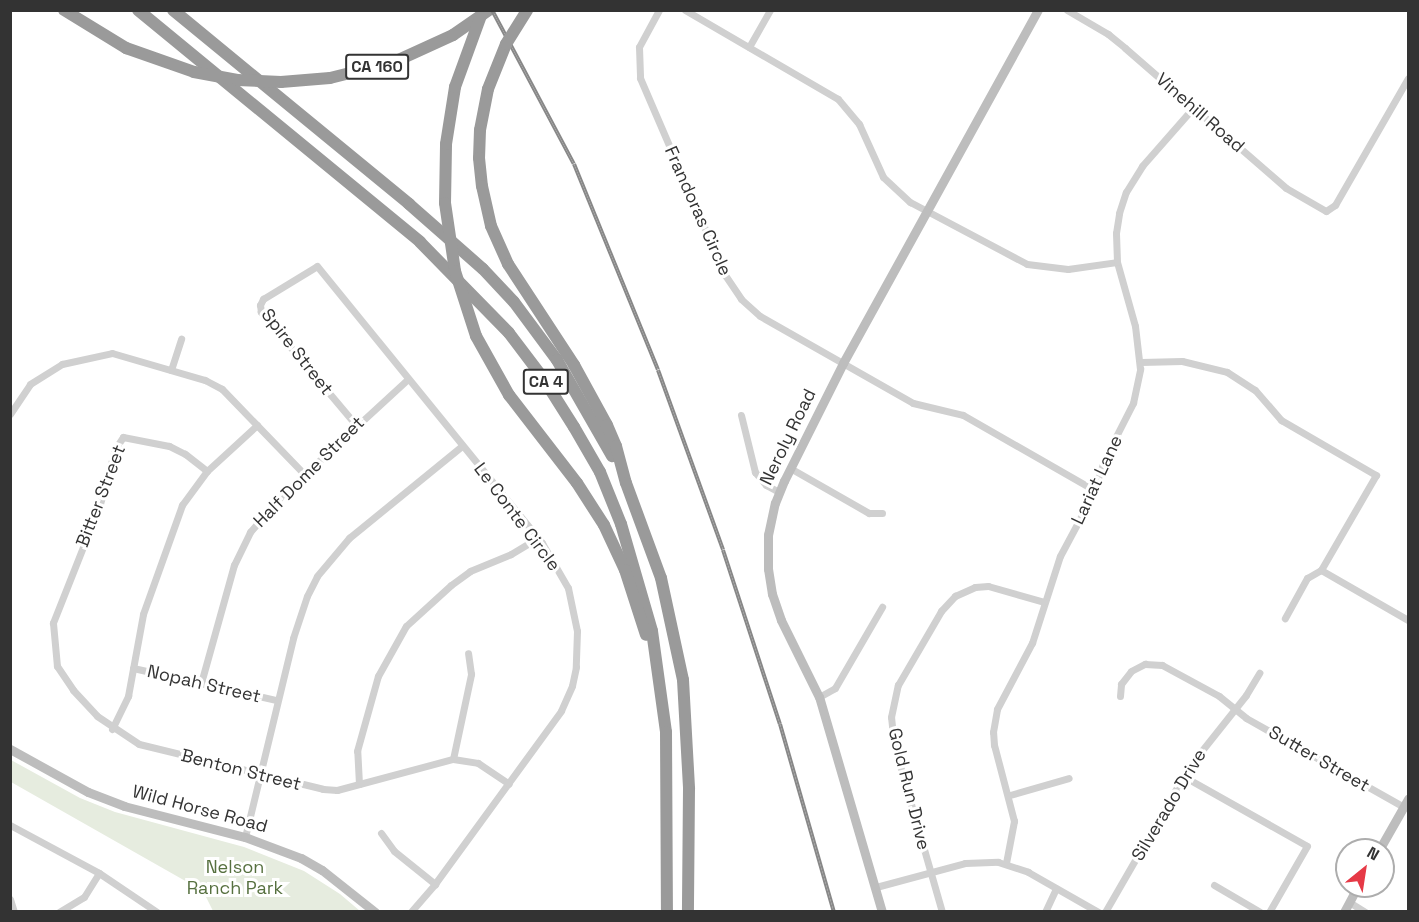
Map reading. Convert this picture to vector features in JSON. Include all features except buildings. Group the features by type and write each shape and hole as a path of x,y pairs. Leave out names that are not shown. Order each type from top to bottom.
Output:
{"highway":[{"name":"CA 160","path":"64,10 126,48 194,72 237,80 281,82 330,78 378,66 424,50 467,27 489,10"},
{"name":"CA 4","path":"138,10 420,242 509,333 543,378 600,472 639,578 658,667 666,732 667,912"},
{"name":"CA 4","path":"173,10 409,204 483,270 514,302 557,360 591,416 626,483 661,578 683,680 688,789 688,912"},
{"path":"483,10 455,87 446,144 445,202 455,271 476,336 509,395 577,483 604,525 625,570 658,667"},
{"path":"527,10 506,44 488,89 480,130 479,158 482,186 491,226 508,264 596,405 616,446 626,483"}],"street":[{"name":"Frandoras Circle","path":"659,10 639,47 640,78 725,275 741,299 760,316 913,403 963,416 1094,490"},
{"path":"685,10 838,99 859,124 884,177 906,200 1027,264 1068,269 1117,262"},
{"path":"749,47 770,10"},
{"name":"Neroly Road","path":"882,912 819,697 778,613 770,584 768,535 779,492 843,363 1038,10"},
{"name":"Vinehill Road","path":"1067,10 1108,34 1286,188 1322,210 1333,208 1408,78"},
{"name":"Lariat Lane","path":"1006,863 1014,831 1010,795 994,745 994,721 1000,700 1032,643 1060,556 1094,490 1105,458 1133,403 1141,362 1135,326 1117,262 1116,233 1126,192 1142,166 1193,108"},
{"name":"Le Conte Circle","path":"317,266 538,538 557,565 574,607 578,651 566,702 509,784 435,884 411,912"},
{"name":"Spire Street","path":"317,266 264,299 260,305 261,312 356,425"},
{"path":"171,370 181,339"},
{"path":"10,414 30,384 62,364 112,353 205,380 222,389 304,474"},
{"path":"1141,362 1190,362 1227,372 1255,390 1281,420 1376,475 1321,570 1307,578 1285,618"},
{"name":"Half Dome Street","path":"201,683 241,547 262,515 408,379"},
{"path":"10,395 19,399"},
{"path":"741,415 755,472 766,485 779,492"},
{"path":"112,729 125,705 144,614 182,505 207,471 257,425"},
{"name":"Bitter Street","path":"59,606 100,504 116,449 123,437 169,446 185,454 207,471"},
{"path":"244,837 276,700 307,596 331,557 374,517 462,446"},
{"path":"790,468 869,513 882,513"},
{"path":"359,784 357,751 378,676 406,626 470,571 511,554 538,538"},
{"path":"1321,570 1408,620"},
{"name":"Gold Run Drive","path":"942,912 891,731 892,707 898,685 941,611 955,596 975,587 987,586 1044,602"},
{"name":"Benton Street","path":"59,606 53,623 57,666 73,690 112,729 139,744 323,789 338,790 453,759 478,763 509,784"},
{"path":"819,697 836,688 882,607"},
{"path":"453,759 471,674 468,653"},
{"name":"Sutter Street","path":"1120,696 1121,684 1131,671 1153,663 1169,668 1219,696 1246,718 1406,803"},
{"name":"Nopah Street","path":"133,668 276,700"},
{"name":"Silverado Drive","path":"1105,912 1183,776 1235,709 1259,673"},
{"name":"Wild Horse Road","path":"10,749 88,792 123,806 279,848 315,866 375,912"},
{"path":"1183,776 1307,846 1269,912"},
{"path":"1010,795 1069,778"},
{"path":"1386,838 1406,803"},
{"path":"10,825 99,873 157,912"},
{"path":"381,833 394,851 435,884"},
{"path":"876,887 979,861 1006,863 1098,912"},
{"path":"59,912 84,897 99,873"},
{"path":"1214,885 1260,912"},
{"path":"1045,912 1056,888"},
{"path":"1344,912 1351,898"},
{"path":"10,899 14,912"},
{"path":"1349,902 1365,912"}],"green space":[{"name":"Nelson Ranch Park","path":"11,760 80,798 115,812 244,847 304,871 340,894 360,911 213,911 203,891 11,782"}],"railway":[{"path":"492,10 574,164 658,370 723,550 780,724 834,912"}]}
